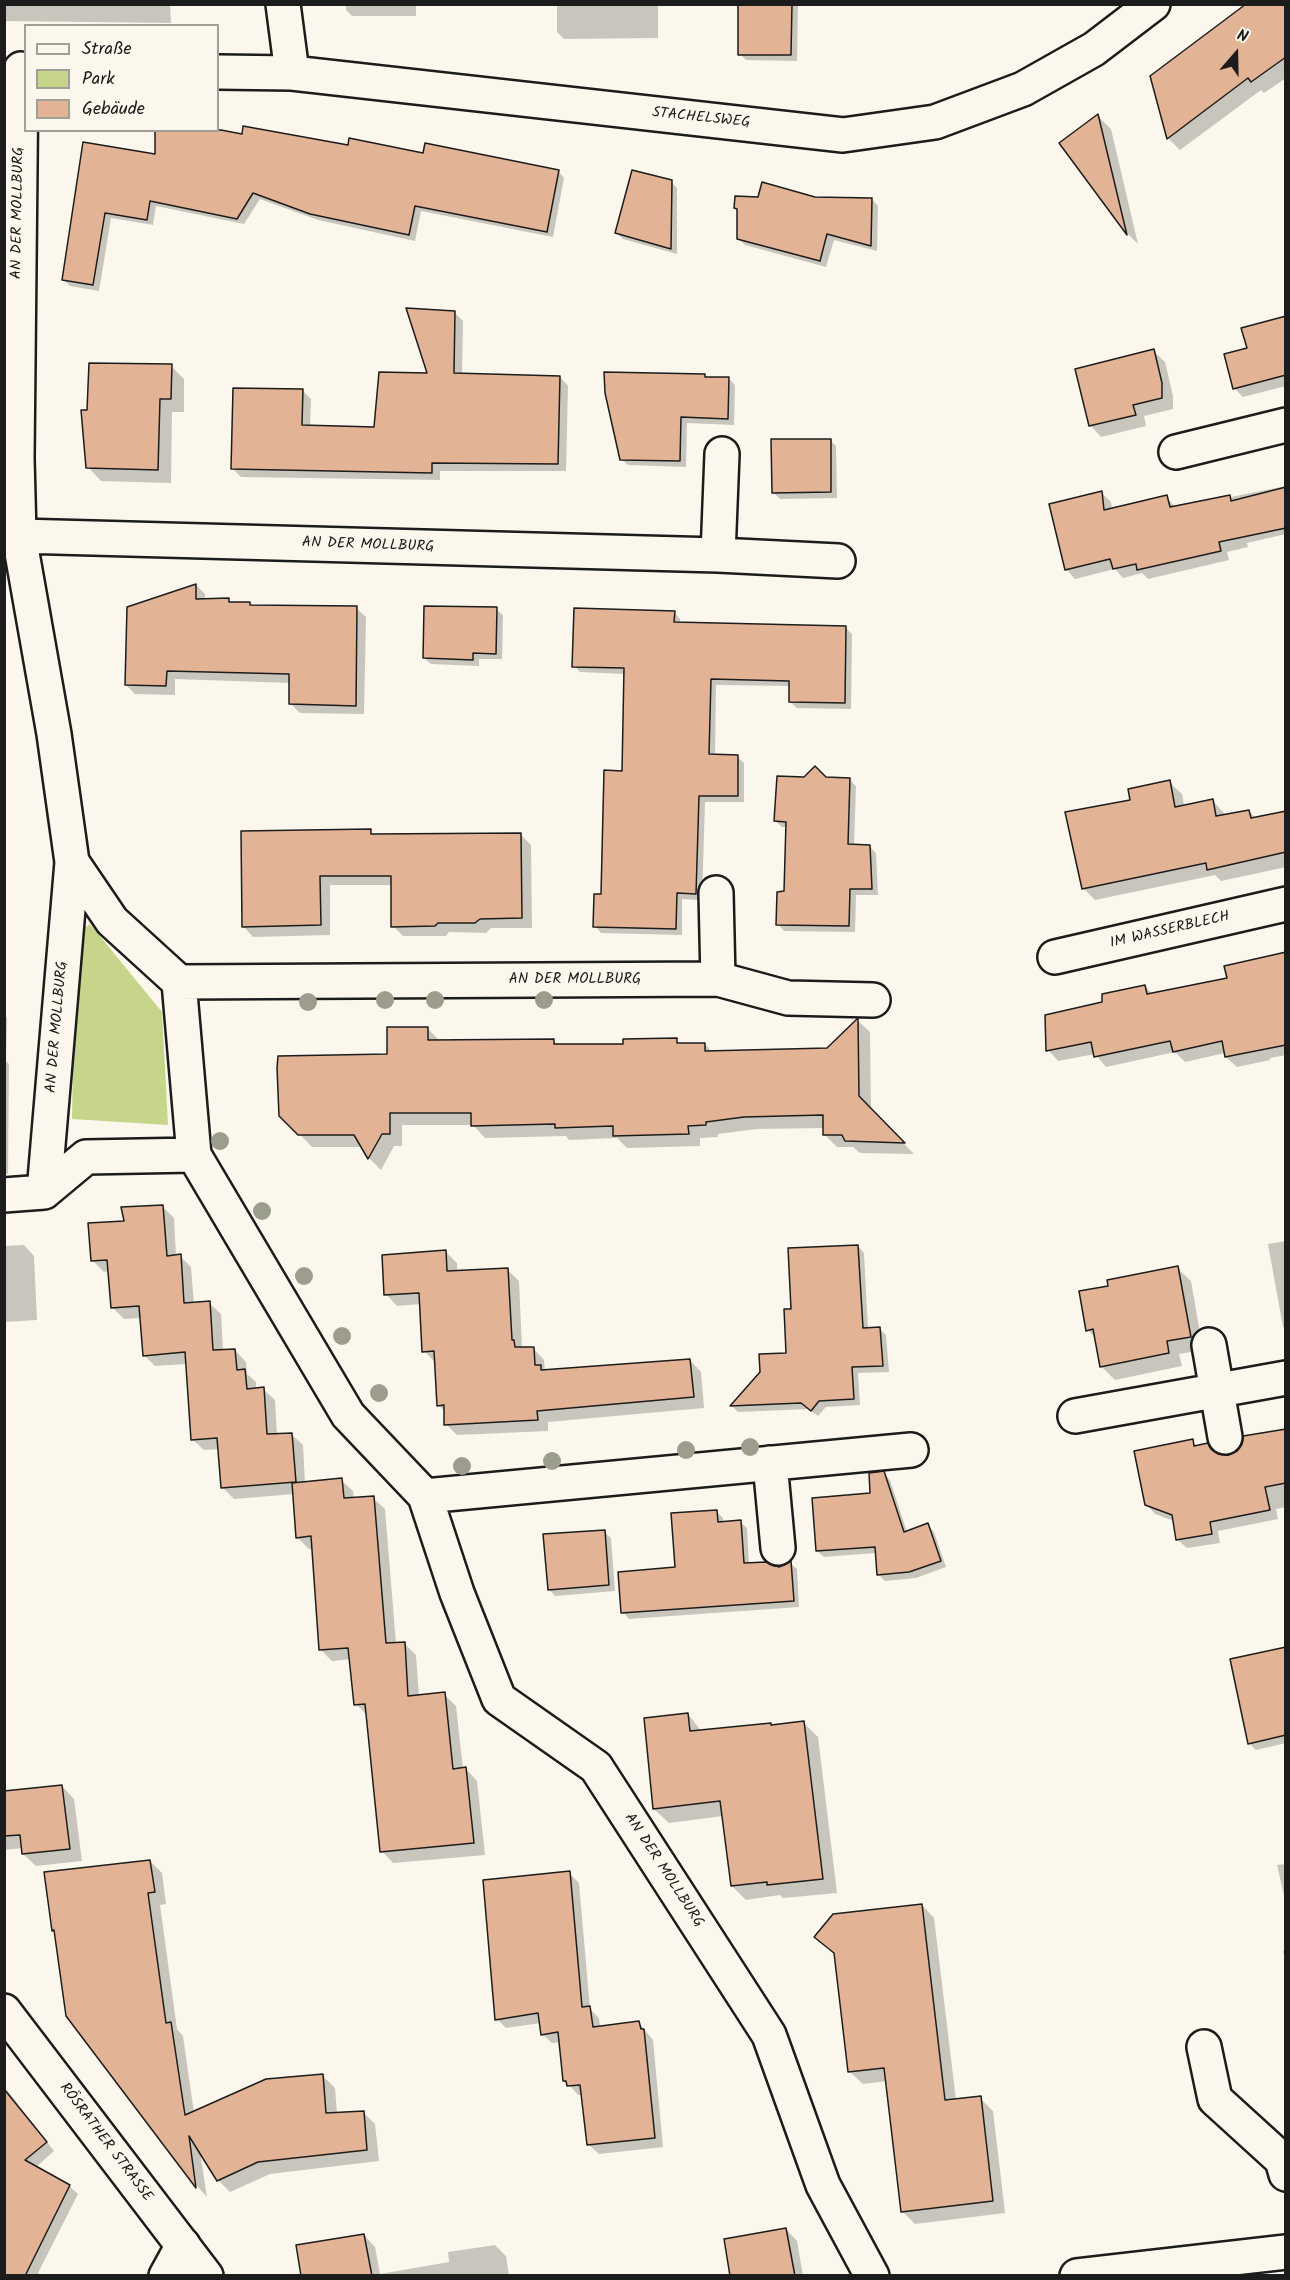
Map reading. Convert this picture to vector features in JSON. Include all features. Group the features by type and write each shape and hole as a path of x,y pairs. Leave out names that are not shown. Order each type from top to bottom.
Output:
{"street":[{"path":"283,4 292,73"},
{"name":"STACHELSWEG","path":"219,72 292,73 843,135 935,122 1023,89 1094,49 1153,4"},
{"name":"AN DER MOLLBURG","path":"17,69 19,536 54,734 72,862 44,1192"},
{"path":"1176,452 1286,425"},
{"path":"718,555 722,454"},
{"name":"AN DER MOLLBURG","path":"19,536 718,555 838,561"},
{"name":"AN DER MOLLBURG","path":"72,862 112,921 179,982 718,979 788,999 873,1000"},
{"path":"716,894 718,979"},
{"name":"IM WASSERBLECH","path":"1055,957 1286,904"},
{"name":"AN DER MOLLBURG","path":"179,982 194,1155 348,1415 425,1496 457,1593 499,1699 596,1767 769,2035 823,2185 872,2276"},
{"path":"4,1196 44,1192 86,1157 194,1155"},
{"path":"1209,1345 1225,1437"},
{"path":"1075,1416 1286,1378"},
{"path":"425,1496 911,1450"},
{"path":"770,1463 778,1548"},
{"name":"RÖSRATHER STRASSE","path":"4,2011 206,2276"},
{"path":"1204,2047 1215,2099 1282,2160 1286,2174"},
{"path":"166,2276 183,2245"},
{"path":"1077,2276 1125,2273 1286,2252"}],"green space":[{"path":"90,924 162,1012 168,1125 72,1119 75,935"}],"building":[{"path":"738,4 792,4 791,55 738,55"},
{"path":"1246,4 1286,4 1286,57 1251,82 1248,78 1167,139 1150,76"},
{"path":"1098,114 1127,235 1059,143"},
{"path":"243,126 348,145 349,138 423,153 425,143 559,170 547,232 415,206 409,235 310,214 253,193 237,219 150,201 147,220 105,213 93,285 62,280 83,142 155,154 155,132 219,132 221,130 242,134"},
{"path":"632,170 672,180 671,249 615,233"},
{"path":"762,182 815,197 872,198 871,246 827,234 820,261 737,239 735,196 758,197"},
{"path":"406,308 455,311 454,373 560,376 558,464 432,463 432,473 231,469 233,388 303,389 302,425 374,427 379,372 427,373"},
{"path":"1286,316 1286,375 1233,389 1224,354 1247,348 1241,328"},
{"path":"1154,349 1162,383 1162,398 1133,405 1136,415 1089,426 1075,369"},
{"path":"89,363 172,364 171,399 160,399 158,470 86,468 81,410 87,410"},
{"path":"604,372 705,374 705,377 729,377 728,419 681,417 680,461 620,460 605,393"},
{"path":"771,439 831,439 831,492 772,493"},
{"path":"1286,487 1286,528 1219,542 1221,551 1137,570 1136,564 1113,569 1110,559 1065,570 1049,504 1102,491 1104,510 1167,495 1170,507 1230,495 1231,501"},
{"path":"196,584 196,599 229,598 229,602 250,602 250,605 357,606 356,706 289,704 289,674 167,671 166,686 125,685 127,607"},
{"path":"424,606 497,607 496,654 473,653 473,660 423,658"},
{"path":"574,608 675,611 674,622 846,626 845,703 789,702 789,681 711,679 709,754 738,755 738,796 699,796 696,894 677,893 676,929 593,927 594,894 601,894 604,770 622,771 624,668 572,667"},
{"path":"815,766 826,777 850,778 848,844 870,845 872,889 850,889 849,926 776,925 777,892 784,891 786,822 774,821 777,776 804,777"},
{"path":"1170,780 1175,807 1213,799 1216,816 1249,810 1251,818 1286,811 1286,852 1207,870 1206,863 1082,889 1065,812 1130,800 1128,789"},
{"path":"371,829 371,834 521,833 522,918 480,919 475,923 438,923 435,926 391,927 391,876 320,876 321,925 242,927 241,831"},
{"path":"1286,952 1286,1045 1225,1057 1222,1041 1173,1052 1170,1041 1094,1057 1091,1042 1046,1051 1045,1015 1102,1002 1102,994 1145,985 1147,994 1227,978 1224,966"},
{"path":"858,1018 859,1096 905,1143 845,1141 842,1135 823,1135 823,1115 744,1117 706,1122 706,1125 688,1126 689,1134 613,1136 613,1126 555,1128 555,1124 471,1126 471,1113 390,1113 390,1134 382,1134 368,1159 354,1135 298,1135 279,1116 278,1056 387,1054 387,1027 428,1027 428,1040 554,1039 554,1044 623,1044 623,1039 677,1038 677,1043 705,1043 705,1051 827,1048"},
{"path":"163,1205 167,1256 181,1254 184,1303 210,1301 213,1350 235,1349 237,1370 245,1369 247,1389 264,1387 267,1434 292,1433 296,1482 221,1488 217,1438 191,1440 185,1352 143,1356 139,1306 111,1308 107,1260 91,1261 88,1223 124,1221 121,1207"},
{"path":"858,1245 863,1328 880,1327 883,1366 852,1367 854,1399 819,1401 811,1411 801,1403 730,1406 760,1372 759,1354 786,1353 784,1309 791,1309 788,1248"},
{"path":"446,1250 447,1271 508,1268 512,1340 514,1340 515,1347 534,1347 535,1365 541,1365 541,1370 690,1359 694,1397 537,1411 538,1420 444,1425 444,1405 437,1406 434,1351 422,1352 419,1293 384,1295 382,1255"},
{"path":"1178,1266 1191,1337 1167,1341 1169,1353 1100,1367 1093,1329 1086,1331 1079,1291 1108,1286 1107,1280"},
{"path":"1286,1429 1286,1483 1265,1487 1270,1510 1210,1522 1212,1534 1176,1540 1172,1515 1145,1505 1134,1451 1193,1439 1194,1446 1208,1443 1211,1449 1218,1454 1228,1455 1237,1451 1242,1444 1243,1436"},
{"path":"884,1471 904,1532 928,1523 941,1561 909,1572 877,1575 875,1547 816,1551 812,1498 870,1493 869,1473"},
{"path":"342,1478 344,1498 374,1496 386,1643 405,1642 408,1696 445,1692 453,1769 466,1767 474,1843 380,1852 365,1704 354,1705 348,1648 319,1650 311,1536 296,1538 292,1483"},
{"path":"717,1510 718,1522 741,1520 744,1563 766,1562 779,1567 791,1561 794,1601 621,1613 618,1572 675,1567 671,1513"},
{"path":"605,1530 609,1585 548,1590 543,1534"},
{"path":"1286,1647 1286,1735 1248,1744 1230,1659"},
{"path":"688,1713 690,1731 804,1721 823,1879 731,1886 720,1801 653,1809 644,1718"},
{"path":"62,1785 70,1849 22,1854 20,1835 4,1836 4,1791"},
{"path":"150,1860 155,1892 148,1893 166,2023 171,2022 185,2115 266,2079 323,2074 326,2113 364,2111 367,2150 258,2162 217,2181 189,2136 196,2188 66,2016 44,1872"},
{"path":"570,1871 582,2007 590,2006 593,2027 639,2021 641,2029 644,2029 655,2138 587,2145 580,2085 567,2086 566,2081 563,2081 558,2032 541,2035 538,2013 495,2020 483,1880"},
{"path":"922,1904 945,2100 981,2096 993,2201 901,2212 884,2068 848,2072 834,1953 814,1937 833,1914"},
{"path":"4,2089 47,2142 25,2160 70,2185 25,2276 4,2276"},
{"path":"786,2228 795,2276 730,2276 724,2239"},
{"path":"364,2234 372,2276 301,2276 296,2245"}]}
